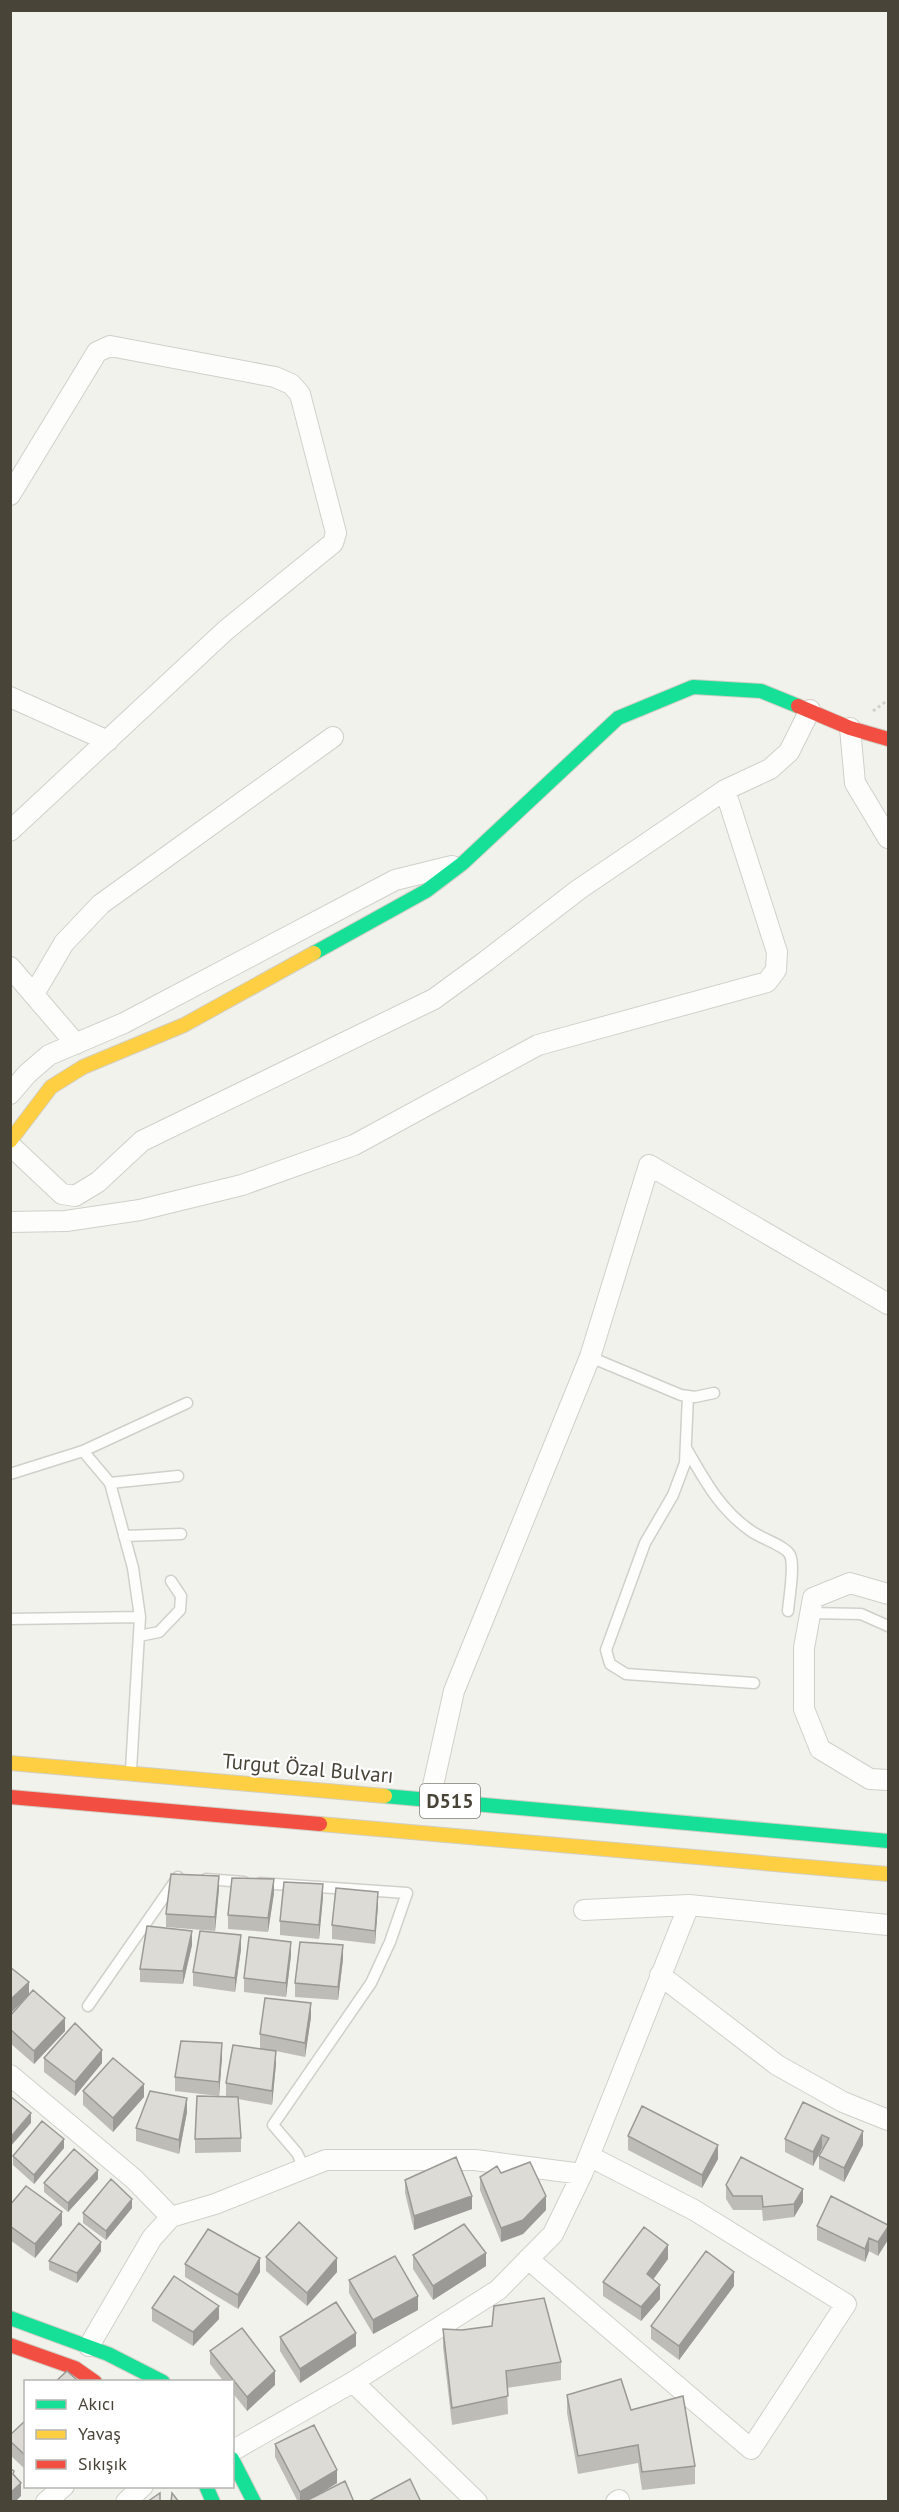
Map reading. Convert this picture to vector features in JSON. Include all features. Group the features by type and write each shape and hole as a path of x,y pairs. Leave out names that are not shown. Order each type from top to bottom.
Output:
{"main road":[{"path":"10,1143 51,1087 75,1072 194,1020 426,891 464,863 618,718 693,687 761,691 850,728 888,739"},
{"name":"Turgut Özal Bulvarı","path":"10,1763 888,1841"},
{"name":"D515","path":"10,1797 888,1874"},
{"path":"10,2318 89,2346 143,2369 160,2380"},
{"path":"10,2345 75,2368 92,2380"},
{"path":"234,2463 254,2502"},
{"path":"206,2488 213,2502"}],"street":[{"path":"10,495 97,352 110,346 275,377 291,384 300,394 335,530 333,543 241,617 10,831"},
{"path":"10,697 108,741"},
{"path":"10,1143 62,1194 75,1196 98,1182 142,1141 434,999 578,890 725,790 770,769 789,752 810,710"},
{"path":"850,728 855,783 888,838"},
{"path":"34,994 64,942 101,904 333,737"},
{"path":"10,1222 66,1221 140,1210 242,1185 354,1145 538,1045 767,982 776,970 777,952 725,790"},
{"path":"10,1094 27,1074 49,1055 124,1023 395,880 464,863"},
{"path":"10,967 76,1044"},
{"path":"430,1800 454,1691 590,1357 649,1165 888,1304"},
{"path":"888,1594 850,1583 813,1598 804,1648 804,1709 820,1749 870,1779 888,1780"},
{"path":"584,1910 689,1905 888,1924"},
{"path":"234,2450 353,2382 498,2290 553,2234 585,2165 689,1905"},
{"path":"660,1975 777,2065 843,2102 888,2120"},
{"path":"10,2075 134,2178 171,2217"},
{"path":"89,2346 152,2238 171,2217 215,2204 326,2160 475,2160 585,2165 694,2210 846,2304 751,2449 528,2259"},
{"path":"353,2382 477,2502"},
{"path":"46,2502 63,2488"},
{"path":"126,2502 142,2488"}],"lane":[{"path":"590,1357 687,1396 695,1397 714,1393"},
{"path":"687,1396 685,1463 673,1495 645,1544 606,1650 610,1664 626,1674 754,1683"},
{"path":"10,1474 83,1451 187,1403"},
{"path":"686,1447 710,1488 727,1511 752,1532 790,1554 792,1563 788,1611"},
{"path":"83,1451 110,1483 133,1568 140,1617 131,1773"},
{"path":"110,1483 178,1476"},
{"path":"124,1536 181,1534"},
{"path":"139,1636 159,1632 177,1616 182,1600 171,1581"},
{"path":"810,1613 861,1614 888,1626"},
{"path":"10,1619 140,1617"},
{"path":"88,2006 177,1877 407,1893 390,1942 371,1983 273,2125 297,2153 304,2168"}],"building":[{"path":"171,1874 219,1876 215,1917 166,1914"},
{"path":"232,1878 274,1879 268,1918 228,1915"},
{"path":"284,1882 323,1884 319,1925 280,1921"},
{"path":"336,1888 378,1892 375,1931 332,1925"},
{"path":"147,1926 192,1931 183,1971 140,1969"},
{"path":"200,1931 241,1935 235,1978 193,1972"},
{"path":"249,1937 291,1942 286,1983 244,1978"},
{"path":"300,1942 343,1945 338,1987 295,1983"},
{"path":"10,1967 29,1982 10,2000"},
{"path":"33,1990 65,2018 34,2051 10,2029 10,2016"},
{"path":"265,1998 311,2003 305,2043 260,2034"},
{"path":"75,2023 102,2050 75,2082 44,2058"},
{"path":"181,2041 222,2043 219,2082 175,2077"},
{"path":"233,2045 276,2051 272,2091 226,2083"},
{"path":"113,2058 144,2084 113,2118 83,2091"},
{"path":"150,2091 187,2098 179,2140 136,2128"},
{"path":"10,2096 31,2113 10,2138"},
{"path":"197,2096 238,2097 241,2138 195,2139"},
{"path":"803,2102 863,2131 844,2168 819,2156 829,2138 822,2135 813,2152 785,2139"},
{"path":"642,2106 718,2145 702,2175 628,2136"},
{"path":"42,2121 64,2139 34,2175 13,2156"},
{"path":"74,2149 98,2170 68,2203 44,2183"},
{"path":"456,2157 472,2196 414,2216 405,2180"},
{"path":"741,2157 803,2189 794,2204 763,2207 762,2196 733,2196 726,2185"},
{"path":"530,2162 546,2196 523,2220 501,2228 480,2177 497,2166 501,2173"},
{"path":"111,2179 132,2199 106,2231 83,2213"},
{"path":"26,2186 62,2212 35,2244 10,2226 10,2205"},
{"path":"831,2196 888,2225 878,2242 869,2238 865,2249 817,2226"},
{"path":"299,2222 337,2258 307,2293 266,2257"},
{"path":"79,2223 101,2242 77,2273 49,2261"},
{"path":"464,2224 486,2253 433,2286 413,2255"},
{"path":"644,2227 668,2245 647,2274 660,2285 641,2307 603,2282"},
{"path":"208,2229 260,2258 238,2295 185,2264"},
{"path":"706,2251 734,2272 679,2346 651,2326"},
{"path":"395,2256 418,2296 373,2320 349,2280"},
{"path":"174,2276 219,2306 193,2332 152,2308"},
{"path":"544,2298 561,2362 506,2371 508,2396 452,2408 443,2329 462,2330 492,2326 494,2306"},
{"path":"336,2302 356,2333 300,2369 280,2337"},
{"path":"242,2328 275,2371 247,2397 210,2351"},
{"path":"67,2371 77,2380 57,2380"},
{"path":"621,2379 631,2410 683,2396 695,2466 642,2472 638,2445 578,2456 567,2395"},
{"path":"24,2422 24,2454 10,2441 10,2435"},
{"path":"314,2425 337,2470 300,2492 275,2444"},
{"path":"10,2468 21,2483 10,2493"},
{"path":"410,2479 421,2502 369,2501"},
{"path":"345,2481 354,2502 304,2502"},
{"path":"160,2493 160,2502 147,2502"},
{"path":"172,2493 179,2502 171,2502"}],"traffic: fast":[{"path":"314,953 426,891 463,863 618,718 693,687 761,691 798,706"},
{"path":"385,1796 888,1841"},
{"path":"10,2318 108,2354 159,2380"},
{"path":"234,2463 254,2502"},
{"path":"207,2488 213,2502"}],"traffic: slow":[{"path":"10,1141 51,1087 83,1067 184,1025 314,953"},
{"path":"10,1763 385,1796"},
{"path":"320,1824 888,1874"}],"traffic: jam":[{"path":"798,706 850,728 888,739"},
{"path":"10,1797 320,1824"},
{"path":"10,2345 75,2368 92,2380"}]}
